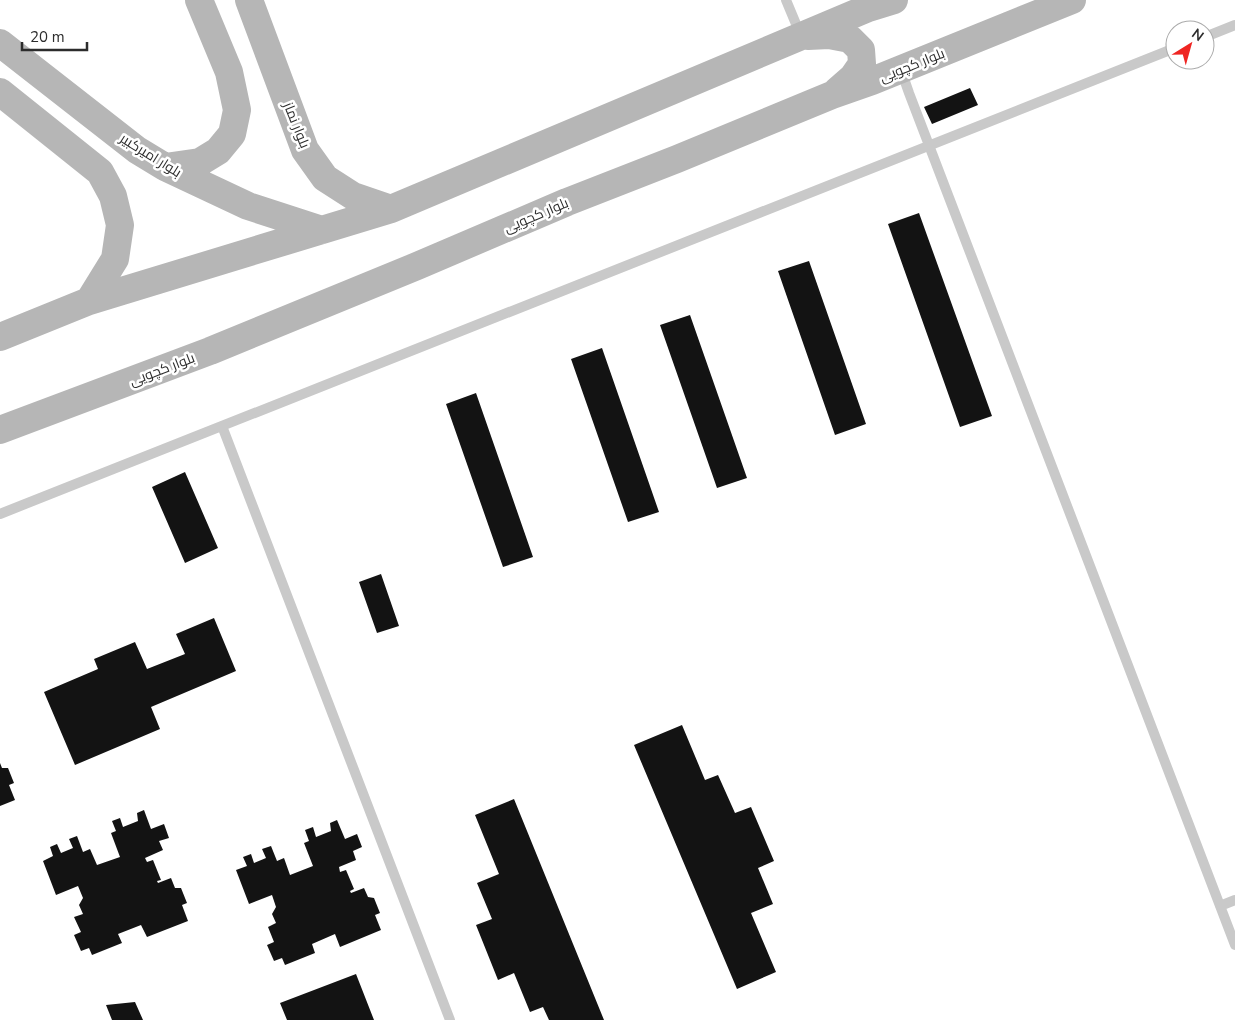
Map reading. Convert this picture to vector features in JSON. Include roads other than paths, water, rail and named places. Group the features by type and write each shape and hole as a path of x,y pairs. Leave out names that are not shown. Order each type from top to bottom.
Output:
{"main road":[{"path":"165,167 200,162 218,151 232,134 237,110 228,72 199,0"},
{"name":"بلوار نماز","path":"249,0 305,150 325,178 353,196 392,209"},
{"path":"0,337 89,301 392,209 868,8 894,0"},
{"name":"بلوار کچویی","path":"0,430 210,351 567,202 1072,0"},
{"path":"801,36 830,35 850,38 862,50 862,64 853,77 832,95"},
{"name":"بلوار امیرکبیر","path":"0,43 137,150 165,167 248,206 322,230"},
{"path":"0,92 100,172 113,196 120,225 115,259 89,301"}],"lane":[{"path":"786,0 801,36"},
{"path":"1215,32 1235,25"},
{"path":"0,514 1165,52"},
{"path":"901,69 1235,945"},
{"path":"222,426 450,1020"},
{"path":"1220,906 1235,900"}]}
